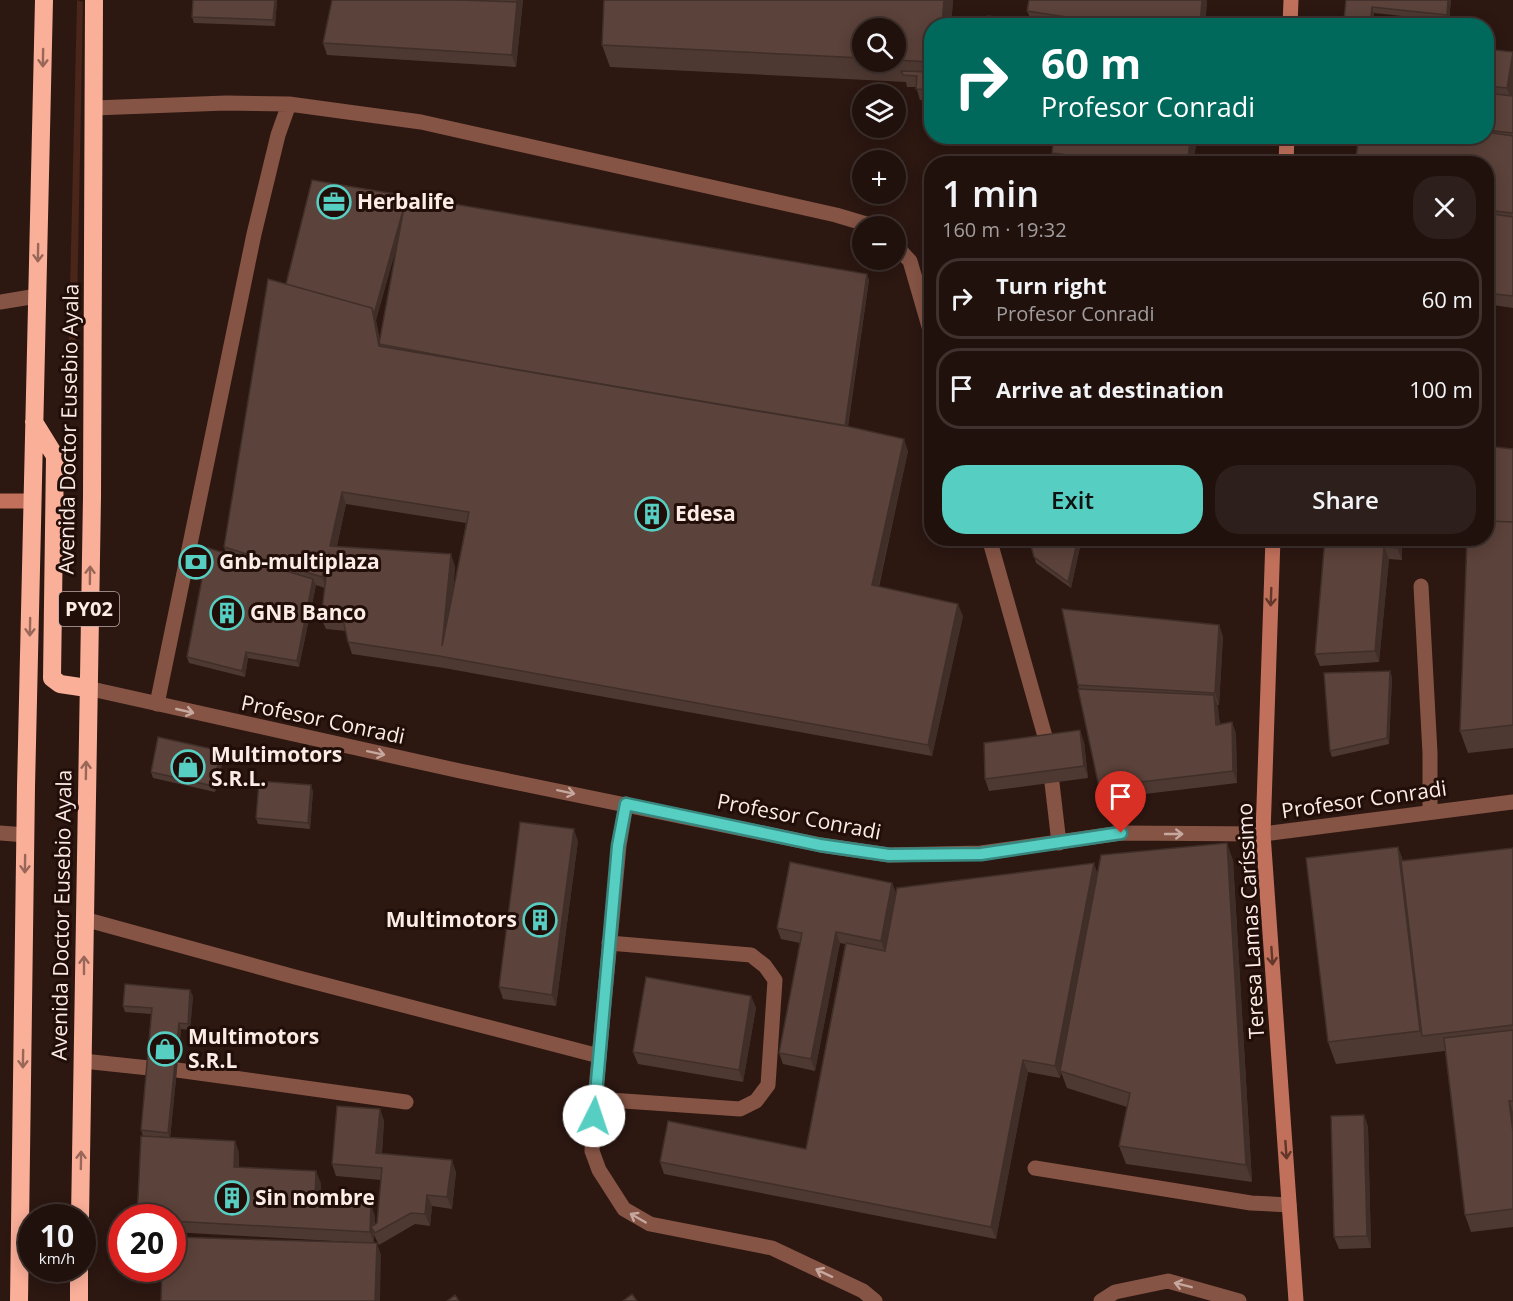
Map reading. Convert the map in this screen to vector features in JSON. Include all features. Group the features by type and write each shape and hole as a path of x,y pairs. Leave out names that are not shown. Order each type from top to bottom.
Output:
{"highway":[{"name":"Avenida Doctor Eusebio Ayala","path":"19,1301 32,501 45,0"},
{"name":"Avenida Doctor Eusebio Ayala","path":"80,1204 87,688 92,497 94,0"},
{"path":"34,422 55,456 52,678 60,684 87,688"},
{"path":"79,1282 79,1301"}],"street":[{"path":"1290,18 1291,0"},
{"path":"94,108 226,103 289,104 421,122 852,220"},
{"path":"157,704 254,234 278,135 289,104"},
{"path":"906,257 910,261 924,309"},
{"path":"0,302 37,296"},
{"path":"0,501 32,501"},
{"path":"991,546 1048,747"},
{"name":"Teresa Lamas Caríssimo","path":"1273,546 1263,834 1296,1301"},
{"path":"1421,586 1430,753 1430,811"},
{"name":"Profesor Conradi","path":"87,688 820,845 889,855 981,854 1121,833 1263,834 1513,802"},
{"path":"1052,783 1059,843"},
{"path":"626,804 618,846 595,1099 592,1151 599,1170 624,1209 650,1224 772,1248 862,1291 875,1301"},
{"path":"0,833 26,835"},
{"path":"84,919 295,977 599,1056"},
{"path":"595,1099 740,1109 756,1101 768,1085 775,980 765,966 751,955 609,943"},
{"path":"83,1061 149,1068"},
{"path":"177,1070 406,1102"},
{"path":"1035,1168 1251,1203 1289,1205"},
{"path":"1101,1301 1115,1292 1168,1281 1239,1301"}],"shaded area":[{"path":"77,0 83,2 75,412 72,415 67,412"}],"building":[{"path":"193,0 275,0 273,20 192,17"},
{"path":"332,0 517,2 512,55 323,43"},
{"path":"604,0 944,0 943,18 924,18 924,62 906,61 906,18 852,18 852,58 602,45"},
{"path":"1029,0 1202,0 1201,18 1073,18 1027,11"},
{"path":"1346,0 1448,0 1447,15 1372,7 1371,18 1344,18"},
{"path":"1494,50 1513,52 1507,88 1494,87"},
{"path":"902,72 924,72 924,90 916,89 917,76 903,75"},
{"path":"1494,94 1513,96 1513,133 1494,131"},
{"path":"1494,133 1513,136 1513,213 1494,211 1494,156 1356,156 1358,144 1494,144"},
{"path":"1053,144 1190,144 1188,156 1076,156 1052,153"},
{"path":"312,180 867,274 845,426 379,344 404,207 374,314 372,308 286,284"},
{"path":"1494,214 1513,217 1513,296 1494,294"},
{"name":"Edesa","path":"268,279 372,308 379,346 842,425 904,439 872,585 958,604 928,745 439,656 348,642 343,619 321,618 329,553 322,577 224,547","holes":["342,492 469,512 442,646 451,554 330,546"]},
{"path":"1494,447 1513,449 1513,522 1494,521"},
{"path":"1494,521 1513,522 1513,725 1460,731 1467,546 1494,546"},
{"path":"1031,546 1076,546 1068,582 1034,557"},
{"path":"1324,546 1397,546 1397,548 1384,547 1375,651 1315,654"},
{"path":"208,548 313,579 297,661 246,652 242,671 187,657"},
{"path":"1062,609 1219,625 1215,693 1078,685"},
{"path":"1390,671 1387,738 1330,751 1324,673"},
{"path":"1078,689 1214,695 1216,725 1232,722 1233,771 1099,787"},
{"path":"1080,730 1084,766 985,779 984,743"},
{"name":"Multimotors S.R.L.","path":"158,737 221,751 213,786 151,772"},
{"name":"Multimotors S.R.L.","path":"259,781 311,785 308,823 256,818"},
{"name":"Multimotors","path":"520,822 574,829 552,995 499,987"},
{"path":"1227,843 1246,1165 1119,1146 1130,1093 1060,1071 1101,855"},
{"path":"1398,847 1420,1031 1328,1042 1306,858"},
{"path":"1513,848 1513,1025 1422,1036 1401,861"},
{"path":"790,862 892,883 881,941 836,932 811,1059 779,1053 802,933 777,928"},
{"path":"1094,863 1055,1066 1023,1060 991,1227 660,1162 668,1121 806,1149 846,943 885,951 897,888"},
{"path":"646,977 751,996 739,1070 633,1052"},
{"name":"Multimotors S.R.L","path":"125,984 190,990 188,1024 179,1023 168,1133 141,1130 152,1008 123,1006"},
{"path":"1513,1030 1513,1101 1509,1101 1513,1132 1513,1209 1465,1215 1444,1038"},
{"path":"337,1106 380,1109 376,1153 452,1160 447,1197 427,1195 425,1214 411,1213 375,1233 371,1227 377,1223 382,1168 332,1164"},
{"path":"1364,1115 1367,1236 1334,1237 1331,1116"},
{"name":"Sin nombre","path":"141,1136 235,1141 234,1167 316,1171 315,1201 371,1204 370,1232 186,1222 186,1204 138,1204"},
{"path":"186,1237 377,1243 375,1301 161,1301 162,1282 186,1282"},
{"path":"632,1294 637,1301 623,1301"},
{"path":"455,1295 459,1301 447,1301"}],"place":[{"name":"Herbalife","path":"334,202"},
{"name":"Edesa","path":"652,514"},
{"name":"Gnb-multiplaza","path":"196,562"},
{"name":"GNB Banco","path":"227,613"},
{"name":"Multimotors S.R.L.","path":"188,767"},
{"name":"Multimotors","path":"540,920"},
{"name":"Multimotors S.R.L","path":"165,1049"},
{"name":"Sin nombre","path":"232,1198"}],"route":[{"path":"594,1116 618,846 626,804 820,845 889,855 981,854 1121,833"}]}
